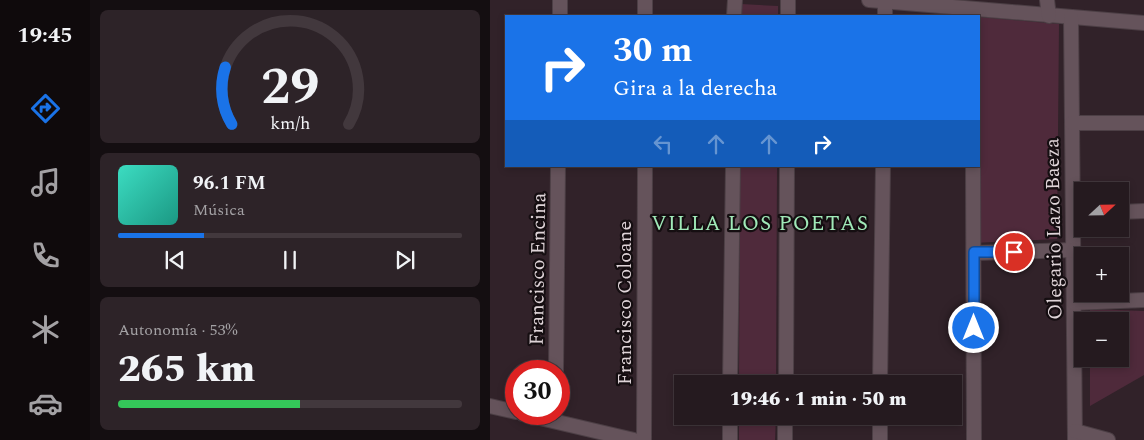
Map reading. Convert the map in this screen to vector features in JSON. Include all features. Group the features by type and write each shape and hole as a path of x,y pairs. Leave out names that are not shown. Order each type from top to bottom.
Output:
{"street":[{"path":"560,0 560,15"},
{"path":"645,0 645,15"},
{"path":"734,15 735,0"},
{"path":"788,0 788,15"},
{"path":"869,0 973,13 1071,17 1144,23"},
{"path":"1046,0 1049,16"},
{"path":"884,15 885,1"},
{"name":"Olegario Lazo Baeza","path":"1071,17 1072,123 1076,182"},
{"path":"1072,123 1144,123"},
{"name":"Francisco Encina","path":"556,360 558,167"},
{"name":"Francisco Coloane","path":"644,440 645,167"},
{"path":"730,375 733,167"},
{"path":"786,375 787,167"},
{"path":"880,375 883,167"},
{"path":"973,167 974,440"},
{"path":"1129,212 1144,211"},
{"path":"974,252 1074,250"},
{"path":"1074,303 1144,300"},
{"name":"Olegario Lazo Baeza","path":"1074,303 1075,436"},
{"path":"490,406 505,409"},
{"path":"570,422 634,440"},
{"path":"730,425 730,440"},
{"path":"785,440 786,425"},
{"path":"880,425 880,440"},
{"path":"1075,436 1108,440"}],"shaded area":[{"path":"741,4 778,6 778,15 741,15"},
{"path":"980,17 1059,24 1057,239 973,243 980,167"},
{"path":"740,167 777,167 776,375 739,375"},
{"path":"1090,309 1144,311 1144,375 1090,406 1090,367 1129,367 1129,312 1090,312"},
{"path":"739,425 776,425 775,440 739,440"}],"district":[{"name":"VILLA LOS POETAS","path":"760,223"}],"route":[{"path":"974,328 974,252 1014,252"}]}
